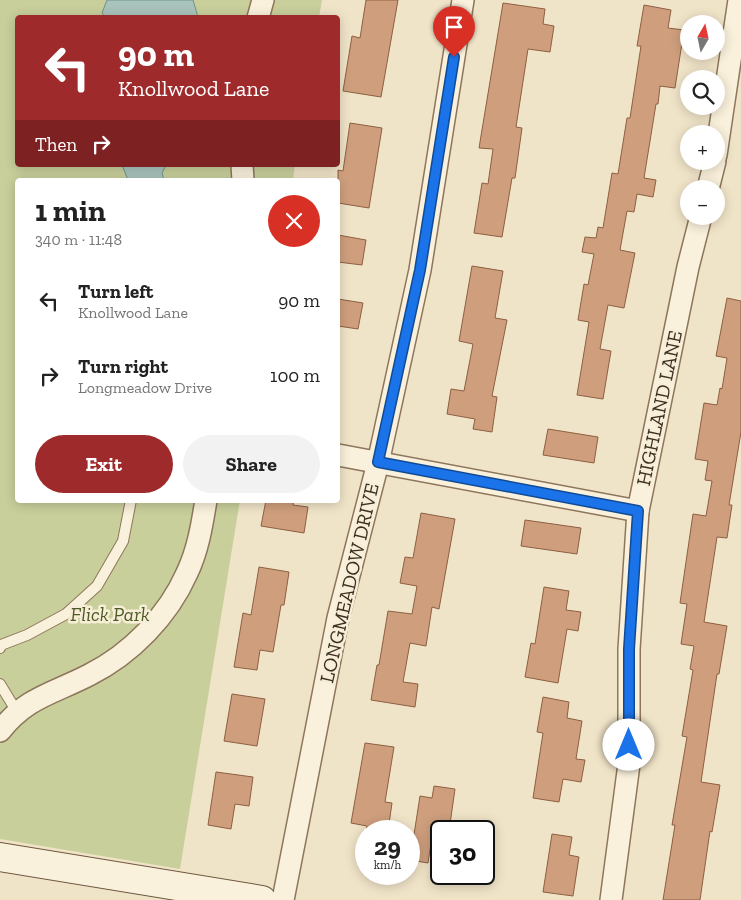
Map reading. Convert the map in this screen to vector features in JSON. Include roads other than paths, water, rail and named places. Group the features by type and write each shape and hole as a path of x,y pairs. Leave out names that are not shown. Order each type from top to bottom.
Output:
{"main road":[{"path":"0,857 177,893 262,900"}],"street":[{"path":"259,15 263,0"},
{"name":"LONGMEADOW DRIVE","path":"283,900 338,618 378,462 420,270 463,0"},
{"path":"721,125 739,0"},
{"name":"HIGHLAND LANE","path":"611,900 629,764 629,649 638,511 688,267 699,225"},
{"path":"340,455 638,511"},
{"path":"0,731 17,712 38,698 90,675 116,658 132,646 158,620 174,597 187,573 197,544 205,503"}],"lane":[{"path":"0,648 1,645 27,635 66,614 97,586 123,541 130,503"},
{"path":"0,684 17,712"}],"water":[{"path":"107,0 193,0 197,15 104,15 102,13"},
{"path":"123,167 165,167 162,173 163,178 127,178"}],"park label":[{"name":"Flick Park","path":"110,614"}]}
